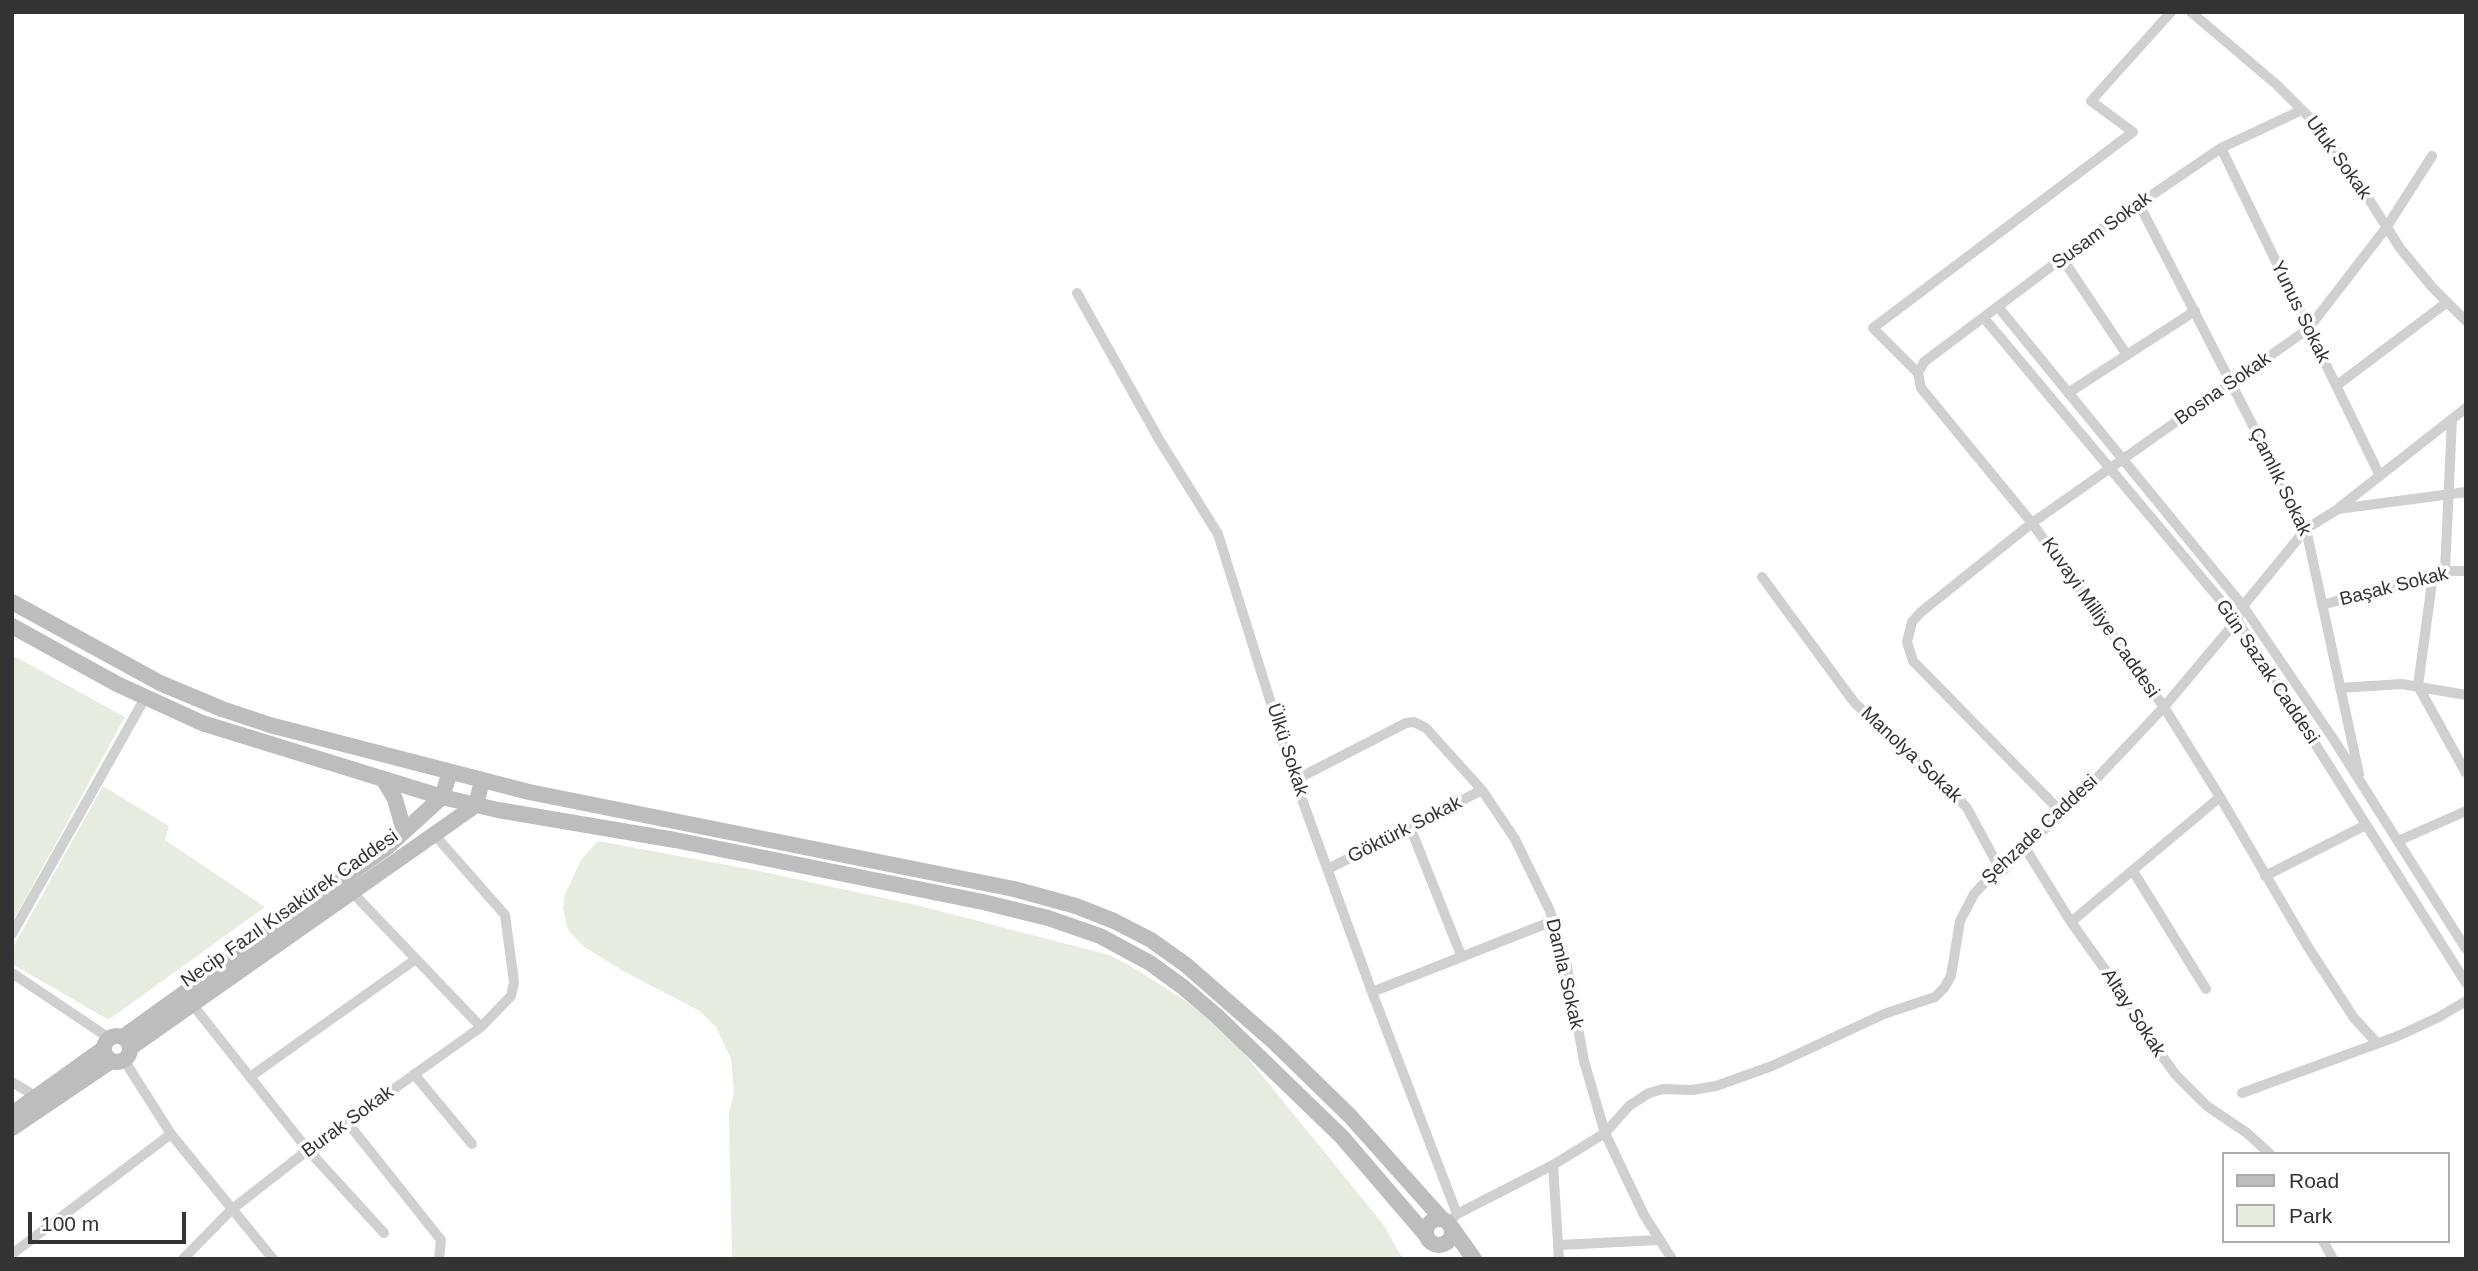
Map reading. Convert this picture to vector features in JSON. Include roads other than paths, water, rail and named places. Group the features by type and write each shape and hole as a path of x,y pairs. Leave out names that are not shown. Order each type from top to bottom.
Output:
{"main road":[{"path":"12,602 130,668 222,709 294,732 482,780 1014,889 1076,906 1114,921 1151,940 1186,965 1274,1042 1358,1124 1450,1221 1474,1259"},
{"path":"12,626 145,698 202,723 442,797 675,840 983,902 1048,918 1100,936 1150,963 1217,1016 1342,1137 1444,1259"},
{"path":"442,797 450,772"},
{"path":"383,779 395,799 404,831"},
{"path":"475,805 482,780"},
{"name":"Necip Fazıl Kısakürek Caddesi","path":"12,1128 386,848 442,797"},
{"name":"Necip Fazıl Kısakürek Caddesi","path":"12,1114 192,1004 475,805"},
{"path":"1428,1239 1444,1244 1451,1237 1450,1221"},
{"path":"1428,1239 1429,1222 1450,1221"}],"street":[{"name":"Kuvayi Milliye Caddesi","path":"2171,12 2091,101 2133,132 1873,328 1917,373 1921,388 2032,523 2164,707 2354,1018 2377,1044"},
{"name":"Ufuk Sokak","path":"2191,12 2277,85 2302,110 2345,162 2386,228 2415,268 2466,321"},
{"name":"Susam Sokak","path":"1917,373 1924,362 2139,204 2221,148 2302,110"},
{"name":"Yunus Sokak","path":"2221,148 2380,476"},
{"name":"Bosna Sokak","path":"2063,814 1913,661 1907,642 1909,628 1921,612 2032,523 2308,329 2386,228 2432,156"},
{"name":"Çamlık Sokak","path":"2139,204 2306,529 2360,781"},
{"path":"2063,258 2127,355"},
{"name":"Ülkü Sokak","path":"1077,293 1160,441 1219,534 1295,780 1372,992 1450,1221"},
{"path":"2336,386 2446,303"},
{"name":"Gün Sazak Caddesi","path":"1999,308 2243,606 2360,781 2466,949"},
{"path":"2068,393 2195,311"},
{"name":"Gün Sazak Caddesi","path":"1984,318 2237,620 2466,983"},
{"path":"2338,509 2466,408"},
{"path":"2445,571 2452,419"},
{"name":"Şehzade Caddesi","path":"1450,1221 1553,1165 1605,1133 1620,1114 1649,1093 1663,1089 1692,1090 1716,1086 1772,1066 1884,1014 1935,997 1951,976 1956,934 1968,902 1980,886 2001,871 2024,846 2063,814 2164,707 2237,620 2243,606 2306,529 2338,509 2466,492"},
{"name":"Başak Sokak","path":"2322,605 2445,571 2466,571"},
{"path":"2433,575 2418,686 2466,773"},
{"name":"Manolya Sokak","path":"1762,577 1854,702 1912,760 1948,787 1967,808 2001,871"},
{"path":"2340,688 2402,684 2466,695"},
{"path":"12,934 145,698"},
{"name":"Damla Sokak","path":"1295,780 1406,723 1414,722 1426,727 1482,790 1528,863 1553,921 1566,962 1584,1061 1605,1133 1631,1190 1658,1240 1672,1259"},
{"name":"Göktürk Sokak","path":"1328,869 1482,790"},
{"path":"2071,922 2220,797"},
{"path":"2398,841 2466,811"},
{"path":"2265,876 2366,825"},
{"path":"1410,827 1461,955"},
{"name":"Burak Sokak","path":"183,1259 231,1210 308,1150 481,1027 511,996 514,989 505,915 433,833"},
{"name":"Altay Sokak","path":"2024,846 2071,922 2141,1020 2176,1075 2207,1106 2247,1133 2268,1152"},
{"path":"2133,871 2206,989"},
{"path":"351,891 481,1027"},
{"path":"1372,992 1553,921"},
{"path":"250,1077 416,959"},
{"path":"12,973 117,1049 171,1134 273,1259"},
{"path":"2242,1093 2377,1044 2430,1022 2466,1002"},
{"path":"192,1004 308,1150 384,1233"},
{"path":"414,1074 472,1144"},
{"path":"12,1082 37,1097"},
{"path":"347,1122 441,1240 439,1259"},
{"path":"12,1254 171,1134"},
{"path":"1553,1165 1559,1259"},
{"path":"1560,1245 1658,1240"},
{"path":"2324,1243 2333,1259"}]}
